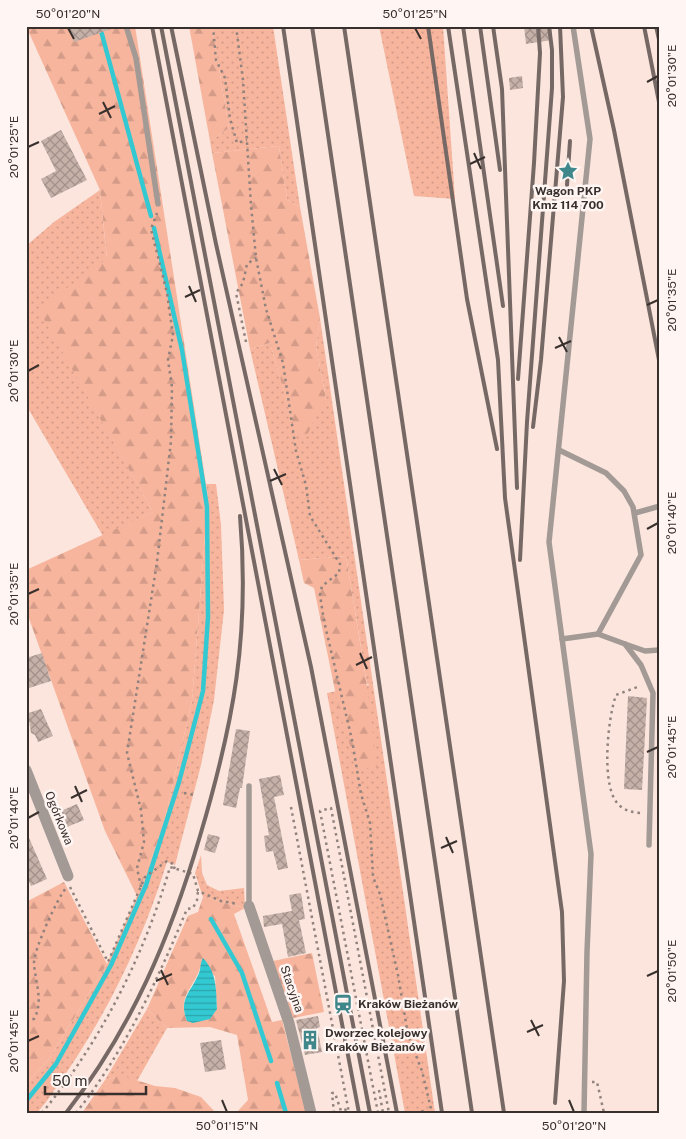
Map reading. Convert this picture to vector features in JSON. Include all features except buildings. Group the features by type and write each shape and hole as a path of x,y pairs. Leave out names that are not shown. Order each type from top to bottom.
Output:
{"street":[{"name":"Ogórkowa","path":"26,770 68,876"},
{"name":"Stacyjna","path":"249,906 289,1023 311,1113"}],"lane":[{"path":"126,26 136,58 158,204"},
{"path":"573,26 590,139 549,542 591,854 584,1113"},
{"path":"559,450 606,473 624,490 634,513 641,555 598,634"},
{"path":"634,513 660,506"},
{"path":"562,639 598,634 645,651 659,650"},
{"path":"625,644 641,665 653,693 649,845"},
{"path":"249,786 249,906"}],"path":[{"path":"214,26 216,60 224,78 230,119 237,143 247,140"},
{"path":"236,26 243,80 250,205 256,258 266,309 283,363 296,451 306,485 310,516 340,564 339,572 322,586 320,596 324,621 352,740 361,794 370,823 373,877 380,894 398,975 408,1035 422,1071 432,1113"},
{"path":"141,887 137,868 144,842 140,810 128,754 157,562 172,441 172,388 168,360 173,335 166,293 150,229 158,204"},
{"path":"246,342 236,294 243,282 247,264 256,258"},
{"path":"649,684 616,695 611,708 608,770 611,793 617,804 628,811 651,815"},
{"path":"184,793 194,795"},
{"path":"291,807 348,1111 341,1111 335,1093 332,1093 334,1113"},
{"path":"378,1113 320,811 331,808 389,1113"},
{"path":"26,1020 34,1019 40,1007 34,961 40,939 47,922 68,885 108,962 145,877 149,876 163,862 168,861 175,865 174,868"},
{"path":"42,1113 89,1048 115,1004 151,926 170,867 193,874 198,891 197,900 193,908 187,909 139,1015 108,1069 76,1113"},
{"path":"198,891 222,901 249,906"},
{"path":"373,1091 385,1089"},
{"path":"379,1090 383,1113"},
{"path":"599,1090 604,1113"},
{"path":"414,1113 424,1111 425,1113"}],"green space":[{"path":"26,26 135,26 208,497 192,701 163,827 137,896 105,831 26,610 26,570 153,512 38,309 107,259 100,190"},
{"path":"189,26 212,26 229,128 210,141"},
{"path":"212,26 273,26 300,207 287,200 279,146 212,153 210,141 229,128"},
{"path":"379,26 443,26 455,199 414,196"},
{"path":"279,146 287,200 300,207 320,318 316,347 326,398 306,437 296,433 270,343 250,349 212,153"},
{"path":"100,190 107,260 39,309 153,512 103,536 26,405 26,246 54,222"},
{"path":"320,318 435,1113 405,1113 327,693 370,685 367,684 346,556 299,560 250,349 270,343 296,432 326,398 316,347"},
{"path":"206,484 216,484 221,525 224,610 214,700 201,765 175,865 167,862 144,927 131,957 117,987 84,1045 66,1074 37,1113 26,1113 26,1084 49,1059 107,964 137,896 163,827 192,701 208,497"},
{"path":"346,556 366,679 377,767 358,769 340,715 314,588 304,583 299,560"},
{"path":"201,855 202,873 207,885 219,891 244,888 245,908 203,897 195,873"},
{"path":"64,882 107,964 49,1059 26,1084 26,902"},
{"path":"203,897 245,908 234,914 272,1022 282,1020 306,1113 236,1113 248,1100 237,1035 210,1027 167,1028 147,1009 188,916 198,912","holes":["200,968 215,976 217,1009 187,1021 184,1013 185,999"]},
{"path":"312,953 324,1012 293,1018 273,961"},
{"path":"147,1009 167,1028 137,1081 115,1077 105,1080"},
{"path":"115,1077 126,1077 155,1086 175,1088 201,1097 216,1113 82,1113 105,1080"}],"water":[{"path":"203,958 213,975 217,1009 210,1019 193,1023 187,1021 184,1007 187,996 199,973"}],"waterway":[{"path":"100,27 151,216"},
{"path":"26,1101 56,1064 111,965 146,885 179,782 203,691 208,617 207,507 182,350 154,228"},
{"path":"211,919 242,973 271,1061"},
{"path":"277,1083 286,1113"}],"railway":[{"path":"152,26 359,1113"},
{"path":"161,26 370,1113"},
{"path":"171,26 216,244 311,667 397,1113"},
{"path":"283,26 442,1113"},
{"path":"312,26 472,1113"},
{"path":"344,26 504,1113"},
{"path":"428,26 467,299 497,449"},
{"path":"448,26 498,360 505,498 562,912 564,981 555,1103"},
{"path":"463,26 503,306"},
{"path":"480,26 500,170"},
{"path":"493,26 502,89 517,488"},
{"path":"518,379 534,163 540,53 538,26"},
{"path":"520,560 527,422 552,88 552,50 549,26"},
{"path":"533,427 541,360 563,97 560,26"},
{"path":"591,26 614,130 660,365"},
{"path":"644,26 660,107"},
{"path":"656,26 660,44"},
{"path":"567,185 570,141"},
{"path":"66,1113 111,1048 146,981 176,910 200,836 222,755 230,716 241,639 243,559 240,516"}],"place":[{"name":"Wagon PKP Kmz 114 700","path":"568,171"},
{"name":"Kraków Bieżanów","path":"343,1004"},
{"name":"Dworzec kolejowy Kraków Bieżanów","path":"310,1040"}]}
